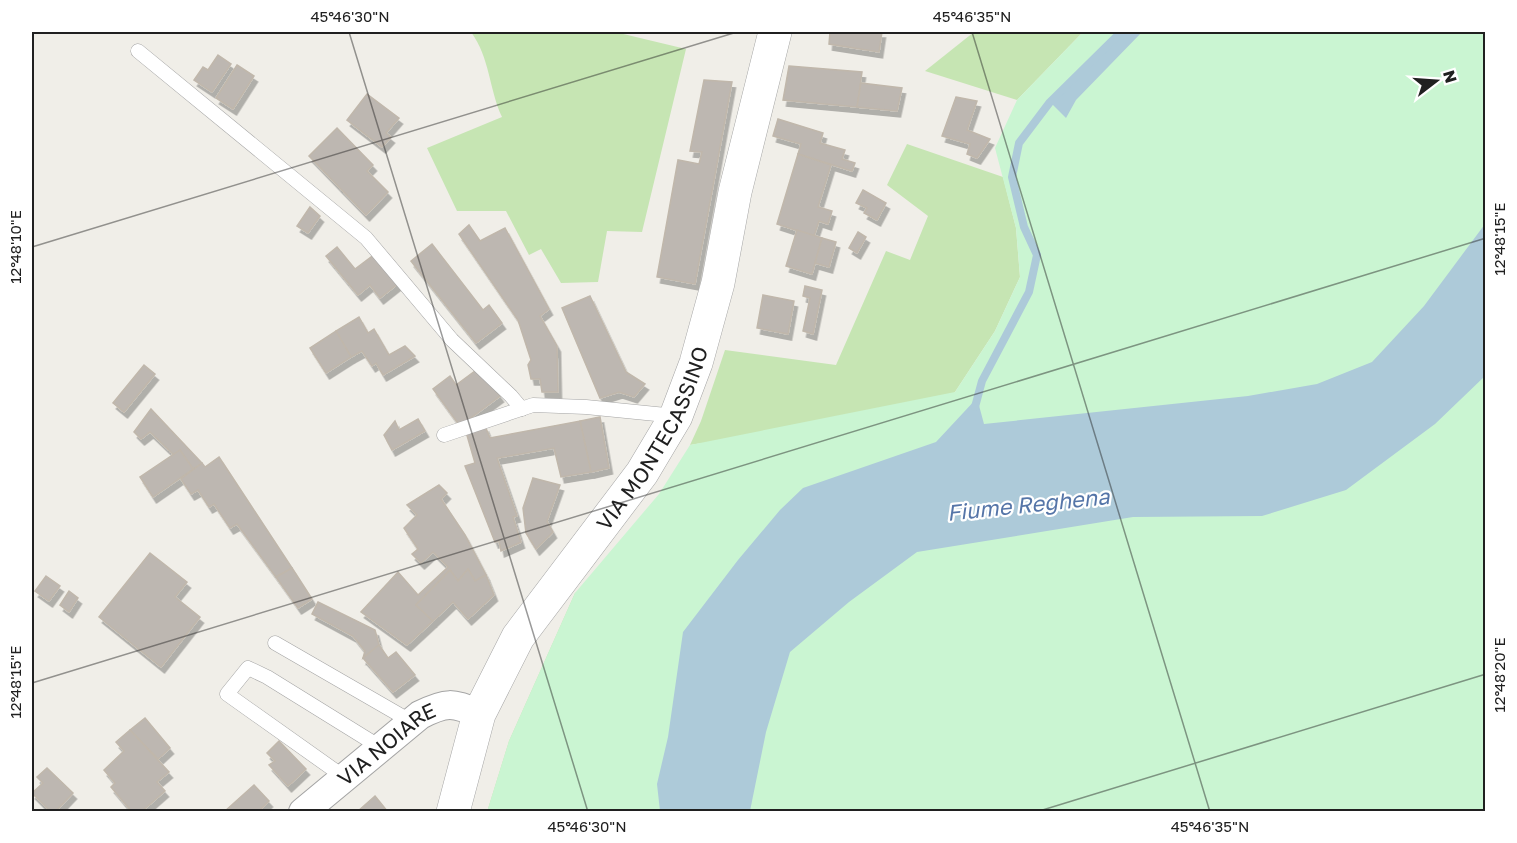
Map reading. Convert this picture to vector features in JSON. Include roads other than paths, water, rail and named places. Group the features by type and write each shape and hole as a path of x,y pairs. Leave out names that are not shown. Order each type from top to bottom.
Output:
{"street":[{"name":"VIA MONTECASSINO","path":"453,812 479,714 518,637 642,473 676,416 696,363 718,283 735,192 775,32"},
{"name":"VIA NOIARE","path":"303,812 380,747 412,722 438,706 458,705 479,714"}],"lane":[{"path":"138,51 366,238 452,340 522,409"},
{"path":"444,435 533,405 586,407 676,416"},
{"path":"275,643 412,722"},
{"path":"344,777 227,694 248,668 380,747"}],"water":[{"path":"1121,32 1142,32 1076,100 1066,118 1050,102"},
{"name":"Fiume Reghena","path":"1485,224 1485,376 1435,424 1346,490 1262,516 1133,517 917,552 849,602 790,652 766,732 750,811 660,811 657,784 668,737 683,632 738,560 780,510 803,488 936,442 977,398 984,424 1248,396 1317,384 1372,362 1424,306"}],"waterway":[{"path":"975,407 982,381 1029,292 1037,255 1024,227 1012,177 1019,143 1050,102 1121,32"}]}
